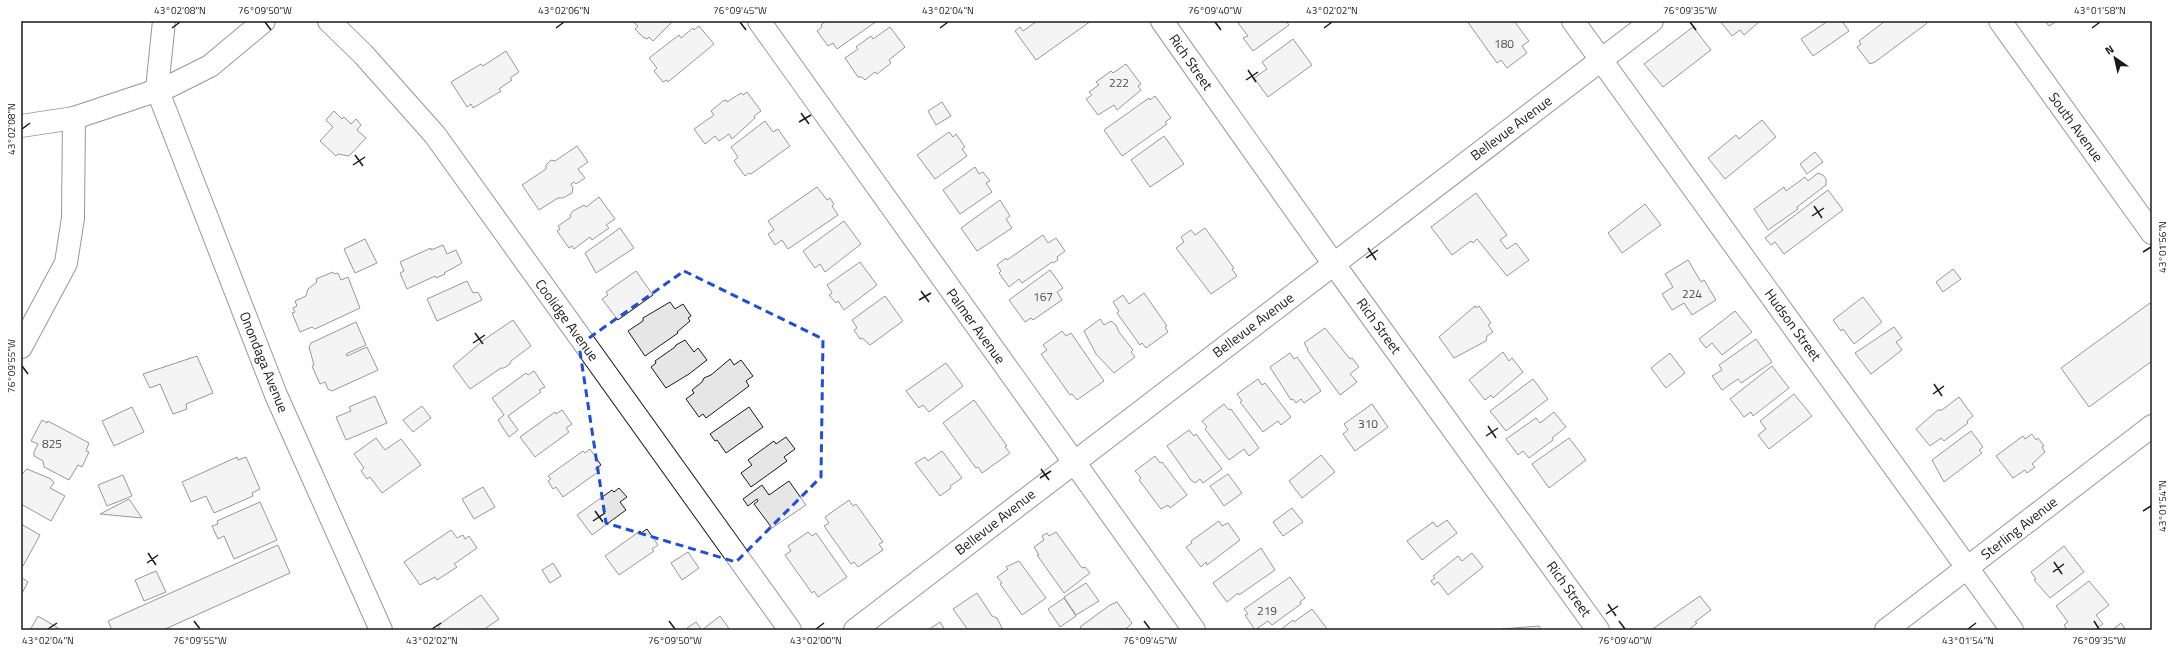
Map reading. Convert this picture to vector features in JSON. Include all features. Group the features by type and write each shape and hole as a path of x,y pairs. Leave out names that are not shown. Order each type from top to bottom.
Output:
{"street":[{"path":"157,89 164,21"},
{"path":"21,126 74,118 157,89 170,86 210,66 264,21"},
{"name":"Coolidge Avenue","path":"330,21 363,54 434,135 790,630"},
{"name":"Palmer Avenue","path":"759,21 1194,630"},
{"name":"Rich Street","path":"1162,21 1333,263 1598,630"},
{"name":"Hudson Street","path":"1573,21 2012,630"},
{"name":"Bellevue Avenue","path":"855,630 1333,263 1652,21"},
{"name":"South Avenue","path":"2000,21 2152,233"},
{"name":"Onondaga Avenue","path":"157,89 276,395 381,630"},
{"path":"21,346 66,263 73,218 74,118"},
{"name":"Sterling Avenue","path":"1886,630 2152,426"}],"highlighted area":[{"path":"684,271 823,339 821,477 736,562 606,523 579,345"}],"building":[{"path":"632,21 673,21 653,41 649,37 647,39 643,37 635,29 638,26"},
{"path":"826,21 877,21 837,49 833,43 828,46 817,31"},
{"path":"1037,21 1091,21 1036,60 1015,31 1020,27 1023,31"},
{"path":"1241,21 1286,21 1289,25 1253,51 1243,38 1248,36 1238,23"},
{"path":"1467,21 1514,21 1529,41 1522,46 1527,53 1507,68 1501,60 1497,63"},
{"path":"1720,21 1760,21 1744,35 1740,30 1732,36"},
{"path":"1828,21 1842,21 1849,31 1813,56 1801,39"},
{"path":"1885,21 1928,21 1875,62 1870,64 1857,47 1861,44 1859,41"},
{"path":"2045,21 2057,21 2049,26"},
{"path":"699,26 714,44 668,82 667,80 663,82 654,71 657,68 649,58 679,35 681,38 693,28 694,30"},
{"path":"890,27 905,47 889,60 891,63 877,74 875,72 865,80 862,77 858,77 845,58 858,49 856,47 871,36 873,39"},
{"path":"1693,27 1711,50 1663,87 1644,64"},
{"path":"1293,39 1312,65 1268,97 1254,78 1267,69 1262,62"},
{"path":"506,51 519,72 510,78 512,80 499,89 501,91 473,108 471,104 467,107 451,82 481,64 483,66"},
{"path":"1126,64 1141,84 1138,86 1141,90 1117,110 1114,105 1098,115 1086,99 1092,95 1089,92 1099,85 1096,82 1111,71 1113,73"},
{"path":"747,92 761,111 754,116 755,118 732,139 729,134 719,141 715,136 705,144 694,129 714,115 711,111 723,101 726,100 727,102 741,93 743,95"},
{"path":"1155,96 1171,118 1165,122 1167,124 1122,156 1104,130 1149,98 1150,100"},
{"path":"942,102 951,116 936,125 928,111"},
{"path":"334,111 342,119 344,117 351,124 356,119 361,125 357,130 366,138 349,156 338,154 336,156 320,141 333,127 326,120"},
{"path":"1762,120 1776,137 1725,179 1708,158 1736,135 1739,139"},
{"path":"765,121 773,132 778,129 790,146 751,174 749,173 745,176 734,161 738,157 731,147"},
{"path":"949,132 953,137 956,134 965,147 962,149 967,156 935,179 917,155"},
{"path":"1164,136 1184,164 1150,187 1131,160"},
{"path":"577,146 588,162 578,169 585,178 576,184 574,182 571,184 573,188 572,193 563,198 558,198 539,210 522,185 546,169 546,165 551,160 555,161"},
{"path":"1815,152 1823,162 1807,174 1800,164"},
{"path":"975,167 979,174 983,172 990,181 986,183 992,192 960,214 943,190"},
{"path":"1818,173 1823,175 1826,179 1826,185 1797,207 1798,209 1768,230 1754,209 1784,187 1786,191 1805,177 1808,181"},
{"path":"817,187 827,200 830,198 834,204 832,206 838,215 788,249 782,240 775,245 768,234 774,230 768,221"},
{"path":"1828,190 1843,210 1784,254 1775,242 1771,245 1765,238"},
{"path":"1476,193 1507,235 1500,240 1507,249 1516,243 1529,260 1507,276 1477,239 1473,243 1471,241 1452,255 1431,227"},
{"path":"599,197 615,219 606,225 609,228 592,240 590,237 574,249 572,246 569,248 557,231 560,229 558,226 571,217 570,215 573,211 584,205 586,207"},
{"path":"1000,200 1010,216 1006,219 1012,228 977,251 961,228"},
{"path":"1645,204 1661,225 1622,253 1608,233"},
{"path":"844,221 861,244 825,272 820,264 815,268 803,251"},
{"path":"620,228 634,248 596,273 585,253"},
{"path":"1205,228 1234,268 1232,269 1237,276 1211,294 1176,248 1184,242 1181,237 1191,230 1195,235"},
{"path":"1043,235 1048,243 1056,238 1065,251 1057,257 1058,260 1053,263 1052,262 1022,283 1019,279 1009,287 999,273 1001,271 997,265 1006,258 1007,260"},
{"path":"365,239 377,263 355,273 344,249"},
{"path":"443,245 447,254 456,250 462,263 444,273 445,274 436,278 435,276 407,289 400,273 404,271 400,262 431,248 431,250"},
{"path":"1688,260 1701,282 1704,280 1716,300 1692,315 1684,303 1672,310 1662,294 1673,287 1665,274"},
{"path":"860,262 877,285 844,310 838,301 836,303 829,295 832,293 827,285"},
{"path":"1953,269 1961,279 1943,292 1936,282"},
{"path":"1050,270 1063,288 1057,292 1062,300 1033,320 1031,318 1025,322 1009,300"},
{"path":"636,271 653,295 618,320 602,299 608,295 606,292"},
{"path":"333,272 334,274 338,273 341,280 348,277 360,308 315,329 312,327 300,332 292,313 295,312 293,308 297,306 295,301 306,296 308,289 317,282 316,279"},
{"path":"467,281 473,293 478,292 482,300 437,321 427,299"},
{"path":"1144,293 1167,326 1165,327 1168,332 1146,348 1142,343 1140,345 1117,313 1119,311 1113,302 1123,295 1129,304"},
{"path":"885,296 903,321 870,345 862,338 860,339 854,330 857,328 852,320"},
{"path":"1863,297 1882,322 1854,344 1843,329 1841,331 1833,320"},
{"path":"670,302 675,309 683,304 691,316 688,318 690,321 677,332 678,333 645,356 628,331 643,321 643,318"},
{"path":"2150,303 2152,305 2152,361 2089,407 2061,368"},
{"path":"1475,306 1476,308 1479,306 1491,323 1488,325 1493,332 1487,336 1486,341 1454,358 1439,337"},
{"path":"1735,311 1752,332 1722,355 1712,343 1706,348 1699,339"},
{"path":"1100,319 1104,325 1111,321 1116,325 1119,332 1133,350 1131,352 1135,357 1114,373 1096,354 1084,331"},
{"path":"513,320 531,346 511,361 510,364 504,368 501,368 470,389 453,366 485,339"},
{"path":"356,322 366,345 346,354 347,356 367,347 378,370 332,391 328,389 325,382 320,384 312,366 314,365 309,347 311,343"},
{"path":"1894,327 1902,338 1896,342 1902,350 1871,374 1855,353"},
{"path":"1325,328 1350,359 1352,358 1359,367 1350,374 1357,382 1340,395 1307,350 1308,349 1304,343"},
{"path":"1062,331 1066,336 1071,333 1104,381 1077,400 1072,394 1070,395 1041,354 1047,350 1043,345"},
{"path":"1756,339 1772,362 1741,383 1738,379 1722,390 1712,376 1722,370 1719,365"},
{"path":"685,340 694,352 698,348 707,360 689,374 666,388 651,367 656,363 655,361"},
{"path":"1503,352 1509,361 1512,358 1523,372 1493,398 1491,395 1485,400 1469,380"},
{"path":"1290,353 1294,359 1297,357 1321,391 1304,403 1301,399 1296,403 1293,399 1291,400 1270,367"},
{"path":"1670,353 1685,373 1666,388 1651,368"},
{"path":"197,356 213,393 186,404 187,409 173,414 160,384 150,388 143,374"},
{"path":"730,359 734,365 741,360 753,376 746,381 749,386 706,418 703,414 699,417 686,399 694,393 692,390 702,382 704,378 711,375"},
{"path":"946,363 963,386 929,412 923,405 919,408 906,391"},
{"path":"1772,366 1789,388 1753,416 1751,412 1744,417 1730,399"},
{"path":"534,371 545,387 539,390 541,392 508,416 518,430 509,437 498,420 504,415 492,398 526,373 528,375"},
{"path":"1258,379 1262,385 1265,383 1291,417 1281,425 1278,421 1263,432 1240,402 1242,401 1237,394"},
{"path":"1533,379 1548,399 1506,431 1490,411"},
{"path":"1794,394 1812,416 1769,449 1758,435 1766,429 1760,421"},
{"path":"375,396 387,423 346,440 336,417 351,411 349,407"},
{"path":"1959,397 1973,416 1967,421 1968,423 1944,441 1941,438 1930,446 1916,429 1938,410 1942,410"},
{"path":"974,400 1007,446 1005,447 1010,453 982,473 978,467 976,468 943,423"},
{"path":"1224,404 1229,410 1231,409 1259,448 1249,456 1244,449 1229,460 1205,429 1207,427 1202,421"},
{"path":"1372,404 1388,427 1355,451 1343,434 1348,430 1344,424"},
{"path":"422,406 431,418 413,432 403,420"},
{"path":"132,407 144,432 114,446 102,421"},
{"path":"749,407 763,427 726,453 717,440 715,441 710,434"},
{"path":"562,410 572,424 566,428 569,432 535,457 520,437 555,412 556,414"},
{"path":"1554,412 1566,427 1552,438 1553,440 1529,458 1523,451 1518,455 1506,439 1536,418 1540,423"},
{"path":"42,420 47,423 48,421 89,443 86,451 89,452 82,467 78,465 69,480 44,467 43,461 34,456 34,452 38,444 31,441"},
{"path":"1189,430 1194,436 1196,434 1222,469 1203,483 1200,479 1195,483 1191,480 1167,446"},
{"path":"1971,431 1983,447 1979,450 1982,453 1944,482 1932,460"},
{"path":"2032,434 2036,440 2038,438 2044,446 2042,447 2045,452 2032,464 2035,467 2027,473 2025,470 2013,478 1996,456 2023,436 2025,439"},
{"path":"786,437 795,449 784,457 787,461 751,487 741,473 752,465 748,460 774,441 776,444"},
{"path":"376,438 385,450 401,439 421,465 382,493 370,477 367,479 361,471 364,468 354,454"},
{"path":"1569,438 1586,460 1549,488 1532,464"},
{"path":"590,449 601,465 595,469 598,472 563,497 556,487 553,489 548,481 551,479 548,476 583,451 585,453"},
{"path":"942,451 962,478 950,486 951,488 940,496 915,463 925,457 928,461"},
{"path":"1321,455 1335,472 1302,498 1289,481"},
{"path":"1155,456 1160,463 1162,462 1187,495 1170,508 1168,505 1161,509 1139,480 1141,478 1135,471"},
{"path":"237,457 238,460 246,457 260,489 252,493 253,496 214,513 206,496 191,502 182,482"},
{"path":"27,469 51,479 54,483 50,488 65,496 51,521 21,504 21,475"},
{"path":"1228,474 1242,493 1224,506 1210,486"},
{"path":"123,475 132,496 107,506 98,485"},
{"path":"789,481 806,505 772,528 754,504 758,501 757,499 748,506 743,499 762,485 769,495"},
{"path":"483,487 495,507 474,519 462,499"},
{"path":"619,488 627,497 620,502 626,510 592,535 577,515 612,490 614,492"},
{"path":"129,499 142,518 100,514"},
{"path":"849,500 853,506 856,504 883,542 879,544 883,550 858,567 854,562 851,564 824,526 829,523 825,517"},
{"path":"260,502 277,540 234,559 224,536 218,539 212,526 218,524 217,521"},
{"path":"1292,508 1303,522 1283,536 1273,522"},
{"path":"1447,520 1457,533 1422,560 1407,541 1433,522 1437,527"},
{"path":"1219,521 1222,526 1228,523 1240,540 1207,565 1206,562 1201,567 1186,547 1192,543 1191,541"},
{"path":"21,524 40,535 23,566 21,565"},
{"path":"647,529 658,545 652,549 654,551 619,575 605,556 640,531 641,533"},
{"path":"451,530 457,538 463,535 465,539 469,536 477,548 454,564 457,567 437,580 435,577 420,585 404,562"},
{"path":"808,532 812,536 816,533 847,577 818,597 814,591 812,593 785,555 791,551 788,546"},
{"path":"1056,532 1082,568 1085,567 1090,573 1064,593 1037,555 1039,555 1034,547 1044,540 1042,536 1047,533 1049,536"},
{"path":"278,545 290,573 163,630 112,630 108,621"},
{"path":"2064,546 2084,572 2050,598 2034,580 2036,579 2031,572"},
{"path":"1261,548 1275,570 1239,595 1238,593 1227,602 1213,583"},
{"path":"688,552 699,568 682,580 671,563"},
{"path":"1472,553 1483,567 1448,595 1438,582 1434,585 1431,581 1435,578 1433,576 1458,556 1462,561"},
{"path":"1019,561 1046,598 1022,615 1000,584 1002,583 997,577 1008,569 1006,567"},
{"path":"553,563 561,576 550,583 542,570"},
{"path":"156,571 166,592 144,601 135,580"},
{"path":"21,577 28,582 21,595"},
{"path":"1290,577 1305,598 1300,602 1301,604 1272,625 1268,621 1255,630 1245,615 1248,614 1244,609"},
{"path":"2089,581 2109,605 2096,615 2103,624 2095,630 2067,630 2064,625 2068,622 2056,606"},
{"path":"1086,583 1099,601 1076,615 1064,597"},
{"path":"977,593 992,616 997,618 1003,630 968,630 953,609"},
{"path":"481,595 499,619 486,628 487,629 441,630 438,626"},
{"path":"1700,596 1711,610 1695,622 1697,623 1690,629 1691,630 1651,630"},
{"path":"1064,598 1076,616 1060,627 1048,609"},
{"path":"1117,602 1132,623 1126,629 1082,630 1080,627 1110,605"},
{"path":"1312,609 1328,630 1280,630 1293,620 1294,622"},
{"path":"38,616 58,628 56,630 30,630"},
{"path":"720,616 730,630 702,630"},
{"path":"696,622 702,630 689,630 687,628"},
{"path":"940,622 945,630 928,630"},
{"path":"2121,623 2126,630 2112,630"},
{"path":"1539,626 1542,630 1501,630 1501,629"}]}
